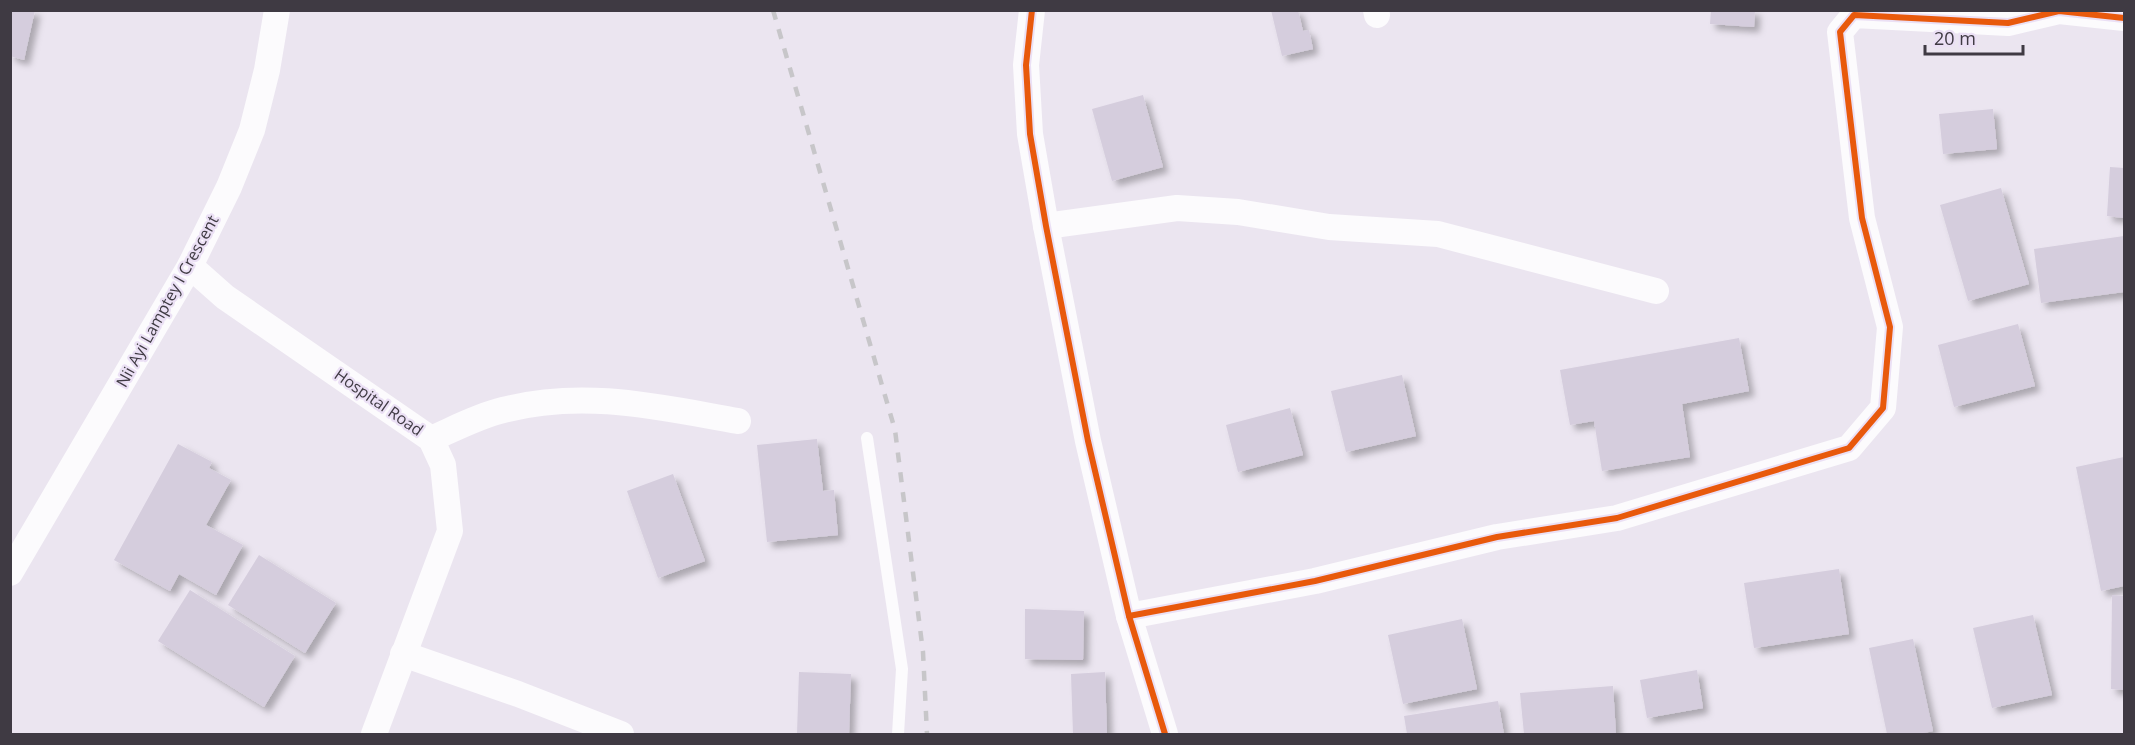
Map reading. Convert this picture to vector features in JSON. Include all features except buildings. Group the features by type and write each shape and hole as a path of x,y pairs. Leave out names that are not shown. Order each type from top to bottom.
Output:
{"street":[{"name":"Nii Ayi Lamptey I Crescent","path":"10,573 190,266 229,187 252,130 267,70 277,10"},
{"path":"1032,10 1026,65 1030,134 1046,226 1088,441 1129,616 1165,735"},
{"path":"1129,616 1315,581 1497,537 1617,518 1849,448 1883,408 1890,327 1862,218 1840,33 1854,15 2008,23 2059,12 2124,18"},
{"path":"1046,226 1178,208 1238,212 1329,227 1438,234 1656,291"},
{"name":"Hospital Road","path":"190,266 225,297 431,439 443,465 450,531 374,735"},
{"path":"431,439 502,410 563,399 619,401 738,421"},
{"path":"403,654 518,694 621,735"}],"lane":[{"path":"867,438 902,669 898,735"}],"railway":[{"path":"773,10 895,430 923,652 927,734"}],"cycle path":[{"path":"1032,10 1026,65 1030,134 1046,226 1088,441 1129,616 1165,734"},
{"path":"1129,616 1315,581 1497,537 1617,518 1849,448 1883,408 1890,327 1862,218 1840,32 1854,15 2008,23 2059,11 2124,18"}]}
